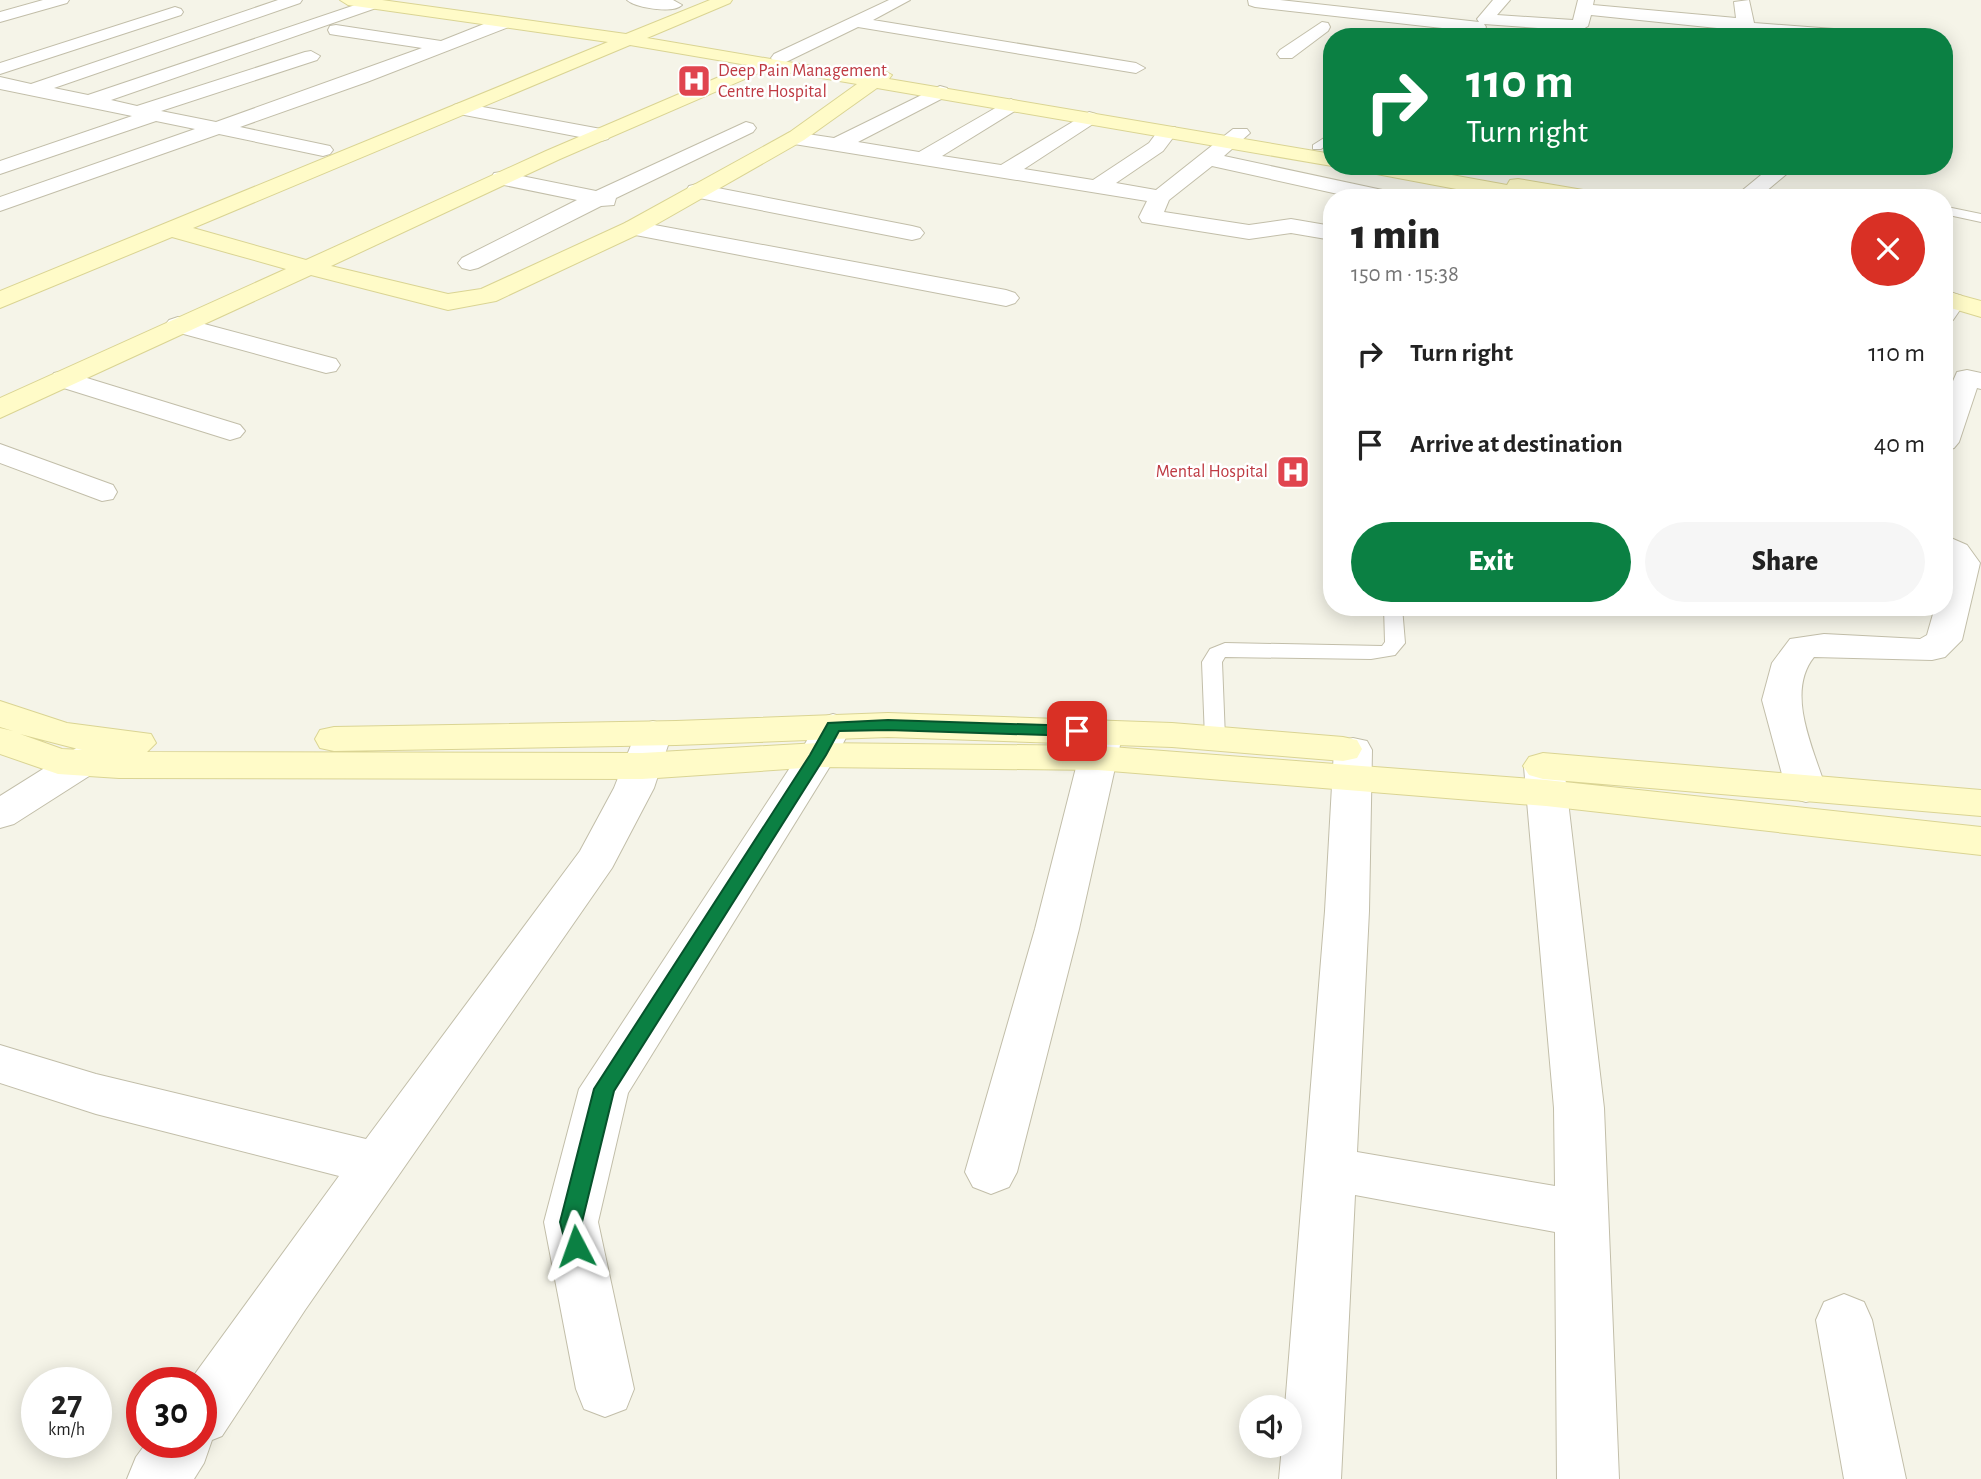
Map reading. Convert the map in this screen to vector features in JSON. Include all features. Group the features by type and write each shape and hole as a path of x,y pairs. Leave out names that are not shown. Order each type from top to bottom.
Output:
{"street":[{"path":"0,17 61,0"},
{"path":"32,90 294,0"},
{"path":"348,0 622,35"},
{"path":"393,0 1084,109 1323,158"},
{"path":"635,0 680,3"},
{"path":"0,281 323,150 622,35 724,0"},
{"path":"0,409 502,178 774,60 902,0"},
{"path":"1477,28 1502,0"},
{"path":"1738,2 1745,28"},
{"path":"0,300 461,109 622,35 680,3"},
{"path":"88,102 373,4"},
{"path":"1251,7 1477,28 1580,26 1584,4 1739,28"},
{"path":"1251,7 1328,28"},
{"path":"1,80 175,12"},
{"path":"1668,17 1668,28"},
{"path":"0,204 388,67 505,22"},
{"path":"855,22 1136,68 1115,83"},
{"path":"337,30 444,46"},
{"path":"1286,54 1323,31"},
{"path":"0,168 146,114 317,57 270,52"},
{"path":"350,62 388,67"},
{"path":"169,229 448,302 486,296 633,228 796,137 878,78 1012,105 1084,109 1168,131 1323,144"},
{"path":"1,80 32,90 323,150"},
{"path":"837,145 940,92"},
{"path":"920,160 1012,105"},
{"path":"461,109 601,135"},
{"path":"1003,173 1084,109"},
{"path":"717,122 920,160 1160,197"},
{"path":"470,263 746,128"},
{"path":"1096,187 1156,147 1168,131"},
{"path":"1234,138 1160,197 1150,217 1249,232 1291,226 1323,231"},
{"path":"0,157 21,161"},
{"path":"1209,159 1346,189"},
{"path":"1415,175 1492,189"},
{"path":"1468,175 1541,189"},
{"path":"1756,189 1774,175"},
{"path":"502,178 660,212"},
{"path":"697,191 912,233"},
{"path":"633,228 1006,298"},
{"path":"1953,299 1981,297"},
{"path":"1953,302 1981,309"},
{"path":"178,325 326,365"},
{"path":"1953,413 1964,377"},
{"path":"64,379 230,431"},
{"path":"0,453 102,492"},
{"path":"1953,551 1963,563 1953,604"},
{"path":"1806,789 1781,700 1790,663 1803,647 1824,645 1932,649 1944,640 1950,616"},
{"path":"0,713 96,754"},
{"path":"1101,745 1215,738 1352,763"},
{"path":"0,740 58,761 96,754 648,749 826,740 1101,745 1545,780 1981,841"},
{"path":"605,1390 571,1222 604,1089 826,740"},
{"path":"991,1172 1057,929 1101,745"},
{"path":"217,1393 377,1164 597,858 634,789 648,749"},
{"path":"0,814 96,754"},
{"path":"1310,1479 1348,911 1352,763"},
{"path":"1545,780 1806,789 1981,803"},
{"path":"1545,780 1579,1108 1588,1479"},
{"path":"0,1063 96,1094 377,1164"},
{"path":"1330,1169 1581,1214"},
{"path":"1844,1320 1875,1479"},
{"path":"158,1479 172,1458"}],"lane":[{"path":"1953,212 1981,218"},
{"path":"1215,738 1212,662 1217,653 1225,649 1371,653 1388,651 1395,643 1394,616"}],"place":[{"name":"Deep Pain Management Centre Hospital","path":"694,81"},
{"name":"Mental Hospital","path":"1293,472"}],"route":[{"path":"576,1246 571,1222 604,1089 818,755 833,726 888,725 1077,731"}]}
